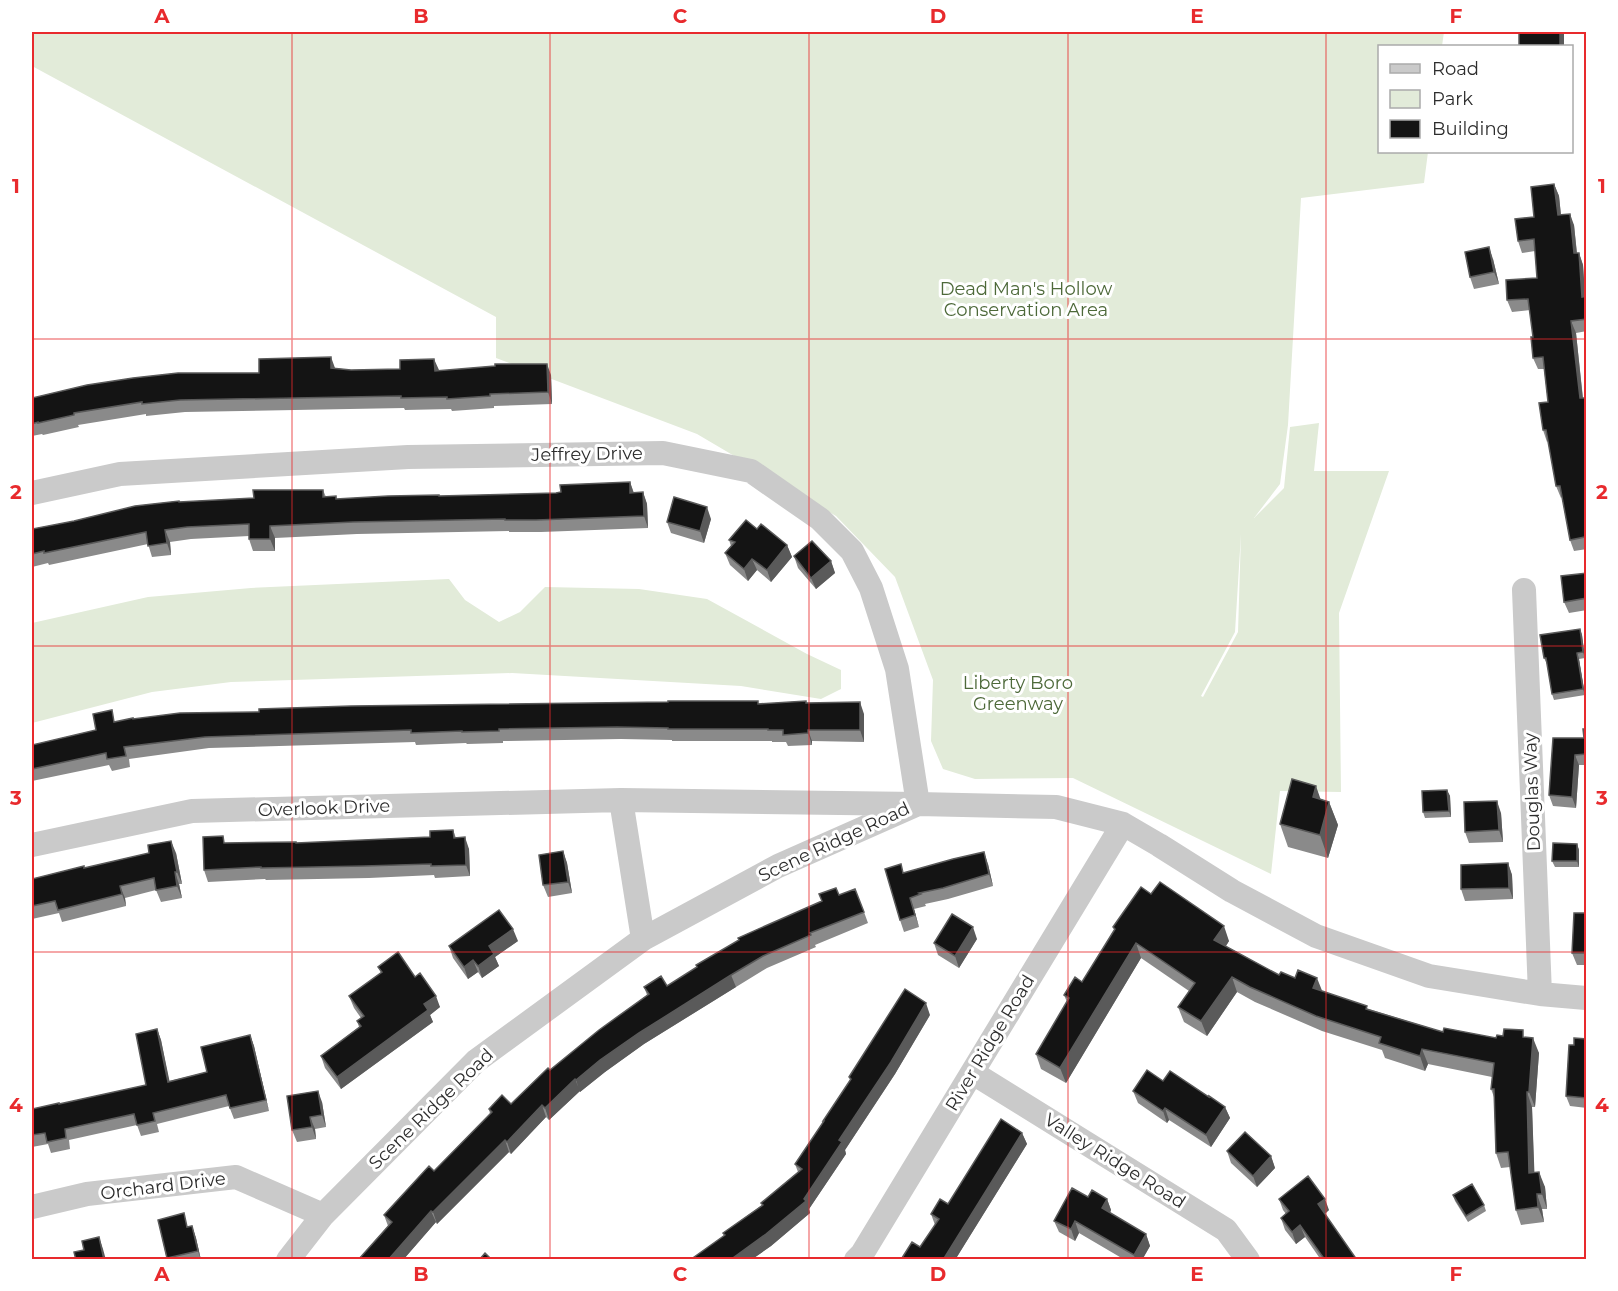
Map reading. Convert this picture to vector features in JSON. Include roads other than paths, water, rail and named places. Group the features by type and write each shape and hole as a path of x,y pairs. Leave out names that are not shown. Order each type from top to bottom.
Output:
{"street":[{"name":"Jeffrey Drive","path":"32,493 120,474 408,457 663,453 751,471 820,519 852,551 871,588 897,669 918,804"},
{"name":"Douglas Way","path":"1524,590 1540,994"},
{"name":"Overlook Drive","path":"32,845 192,811 621,800 918,804"},
{"path":"621,800 643,939"},
{"name":"Scene Ridge Road","path":"288,1260 323,1215 476,1061 643,939 778,866 918,804 1056,807 1123,824 1232,891 1316,936 1429,976 1540,994 1587,998"},
{"name":"River Ridge Road","path":"856,1260 862,1254 1123,824"},
{"name":"Valley Ridge Road","path":"973,1072 1226,1230 1248,1260"},
{"name":"Orchard Drive","path":"32,1207 87,1194 236,1177 323,1215"}],"park label":[{"name":"Dead Man's Hollow Conservation Area","path":"1026,299"},
{"name":"Liberty Boro Greenway","path":"1018,693"}]}
